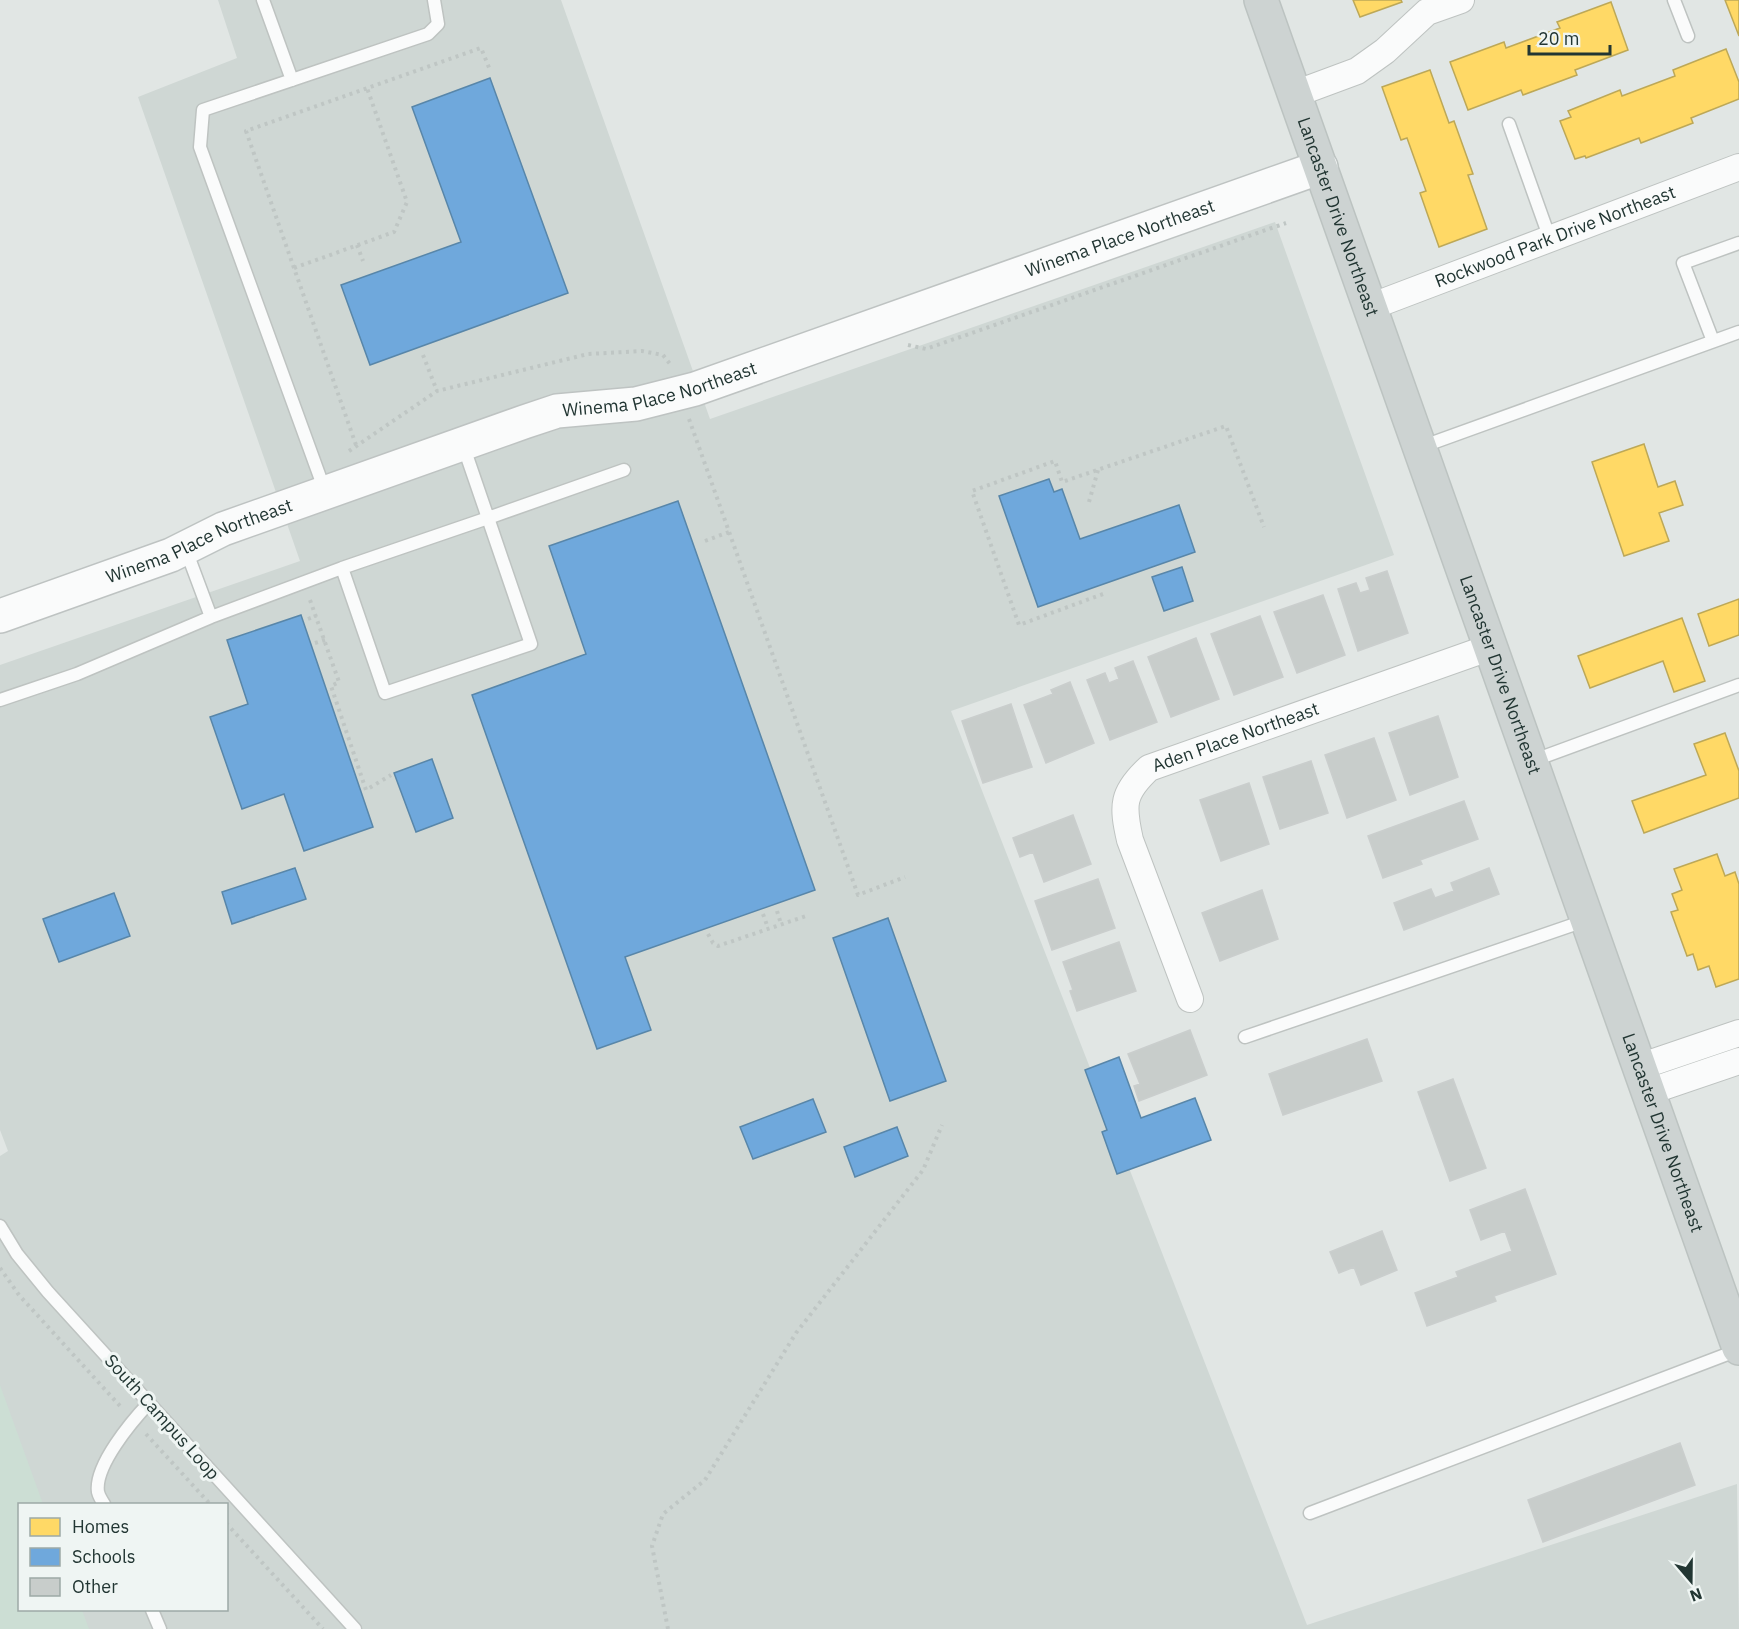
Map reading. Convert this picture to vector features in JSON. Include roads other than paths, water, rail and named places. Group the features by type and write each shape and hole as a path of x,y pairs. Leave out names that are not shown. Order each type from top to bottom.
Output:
{"main road":[{"name":"Lancaster Drive Northeast","path":"1261,0 1739,1349"}],"street":[{"path":"1295,94 1357,71 1385,51 1427,12 1461,0"},
{"name":"Winema Place Northeast","path":"0,616 143,566 223,529 557,411 636,404 680,393 1321,167"},
{"name":"Rockwood Park Drive Northeast","path":"1370,307 1739,167"},
{"name":"Aden Place Northeast","path":"1190,999 1130,840 1123,812 1126,796 1134,782 1149,768 1491,647"},
{"path":"1644,1079 1739,1034"},
{"path":"1644,1079 1739,1061"}],"lane":[{"path":"263,0 292,80"},
{"path":"325,492 200,147 203,110 428,34 438,24 434,0"},
{"path":"1674,0 1688,36"},
{"path":"1509,124 1550,239"},
{"path":"1713,341 1683,263 1739,243"},
{"path":"1420,447 1739,332"},
{"path":"342,568 385,693 531,644 463,444"},
{"path":"0,700 77,674 211,617 304,582 624,470"},
{"path":"186,548 211,617"},
{"path":"1531,761 1739,685"},
{"path":"1245,1037 1587,920"},
{"name":"South Campus Loop","path":"0,1226 17,1254 48,1292 355,1629"},
{"path":"1310,1513 1739,1349"},
{"path":"104,1503 98,1492 106,1462 133,1420 149,1403"},
{"path":"152,1611 160,1629"}]}
